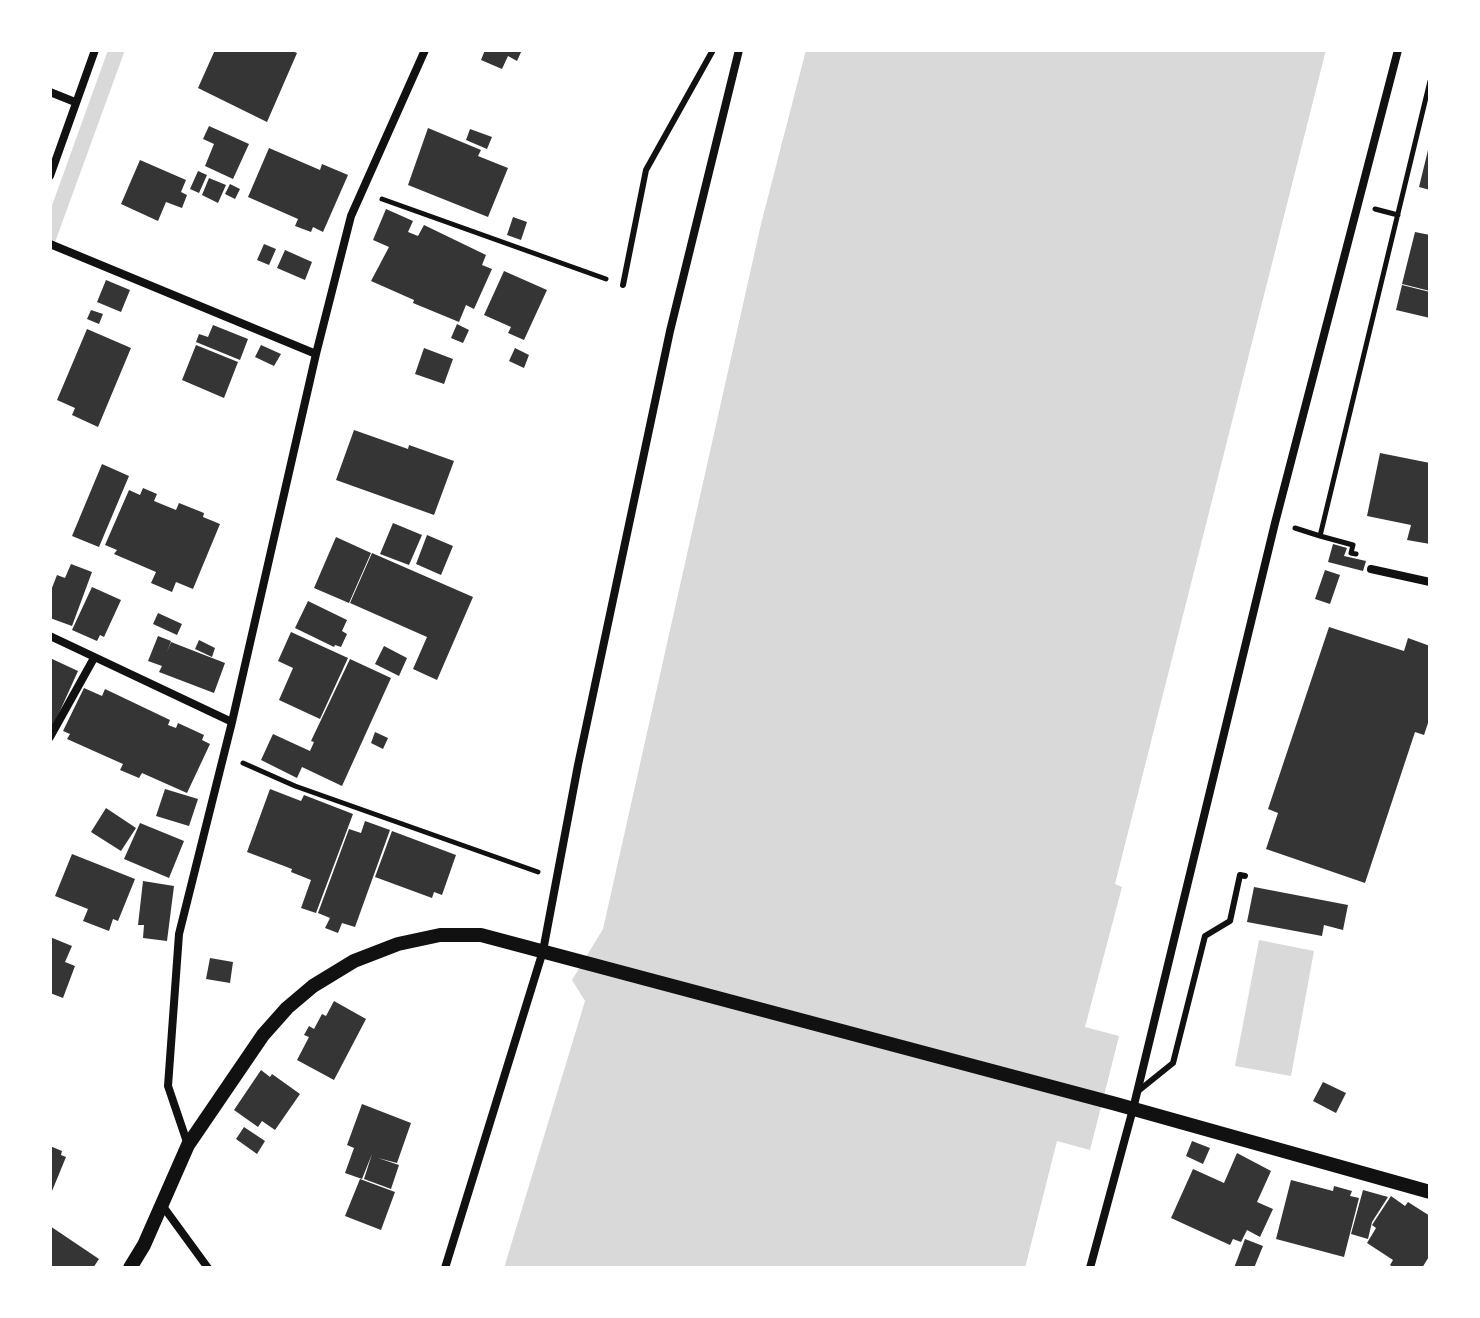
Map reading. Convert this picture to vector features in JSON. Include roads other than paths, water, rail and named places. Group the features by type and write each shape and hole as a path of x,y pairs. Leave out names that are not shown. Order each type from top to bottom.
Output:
{"street":[{"path":"50,176 95,50"},
{"path":"188,1145 168,1086 179,934 351,216 425,50"},
{"path":"445,1268 550,953 555,877 670,331 739,50"},
{"path":"1090,1268 1133,1109 1275,523 1398,50"},
{"path":"50,92 75,102"},
{"path":"53,245 316,354"},
{"path":"1371,569 1430,582"},
{"path":"50,636 232,722"},
{"path":"50,737 94,658"},
{"path":"130,1268 144,1245 188,1145 263,1035 287,1008 313,986 354,961 398,944 440,935 481,935 1116,1104 1430,1192"},
{"path":"162,1205 208,1268"}],"lane":[{"path":"623,285 646,170 713,50"},
{"path":"1137,1092 1173,1063 1205,936 1230,921 1240,875 1245,876"}]}
